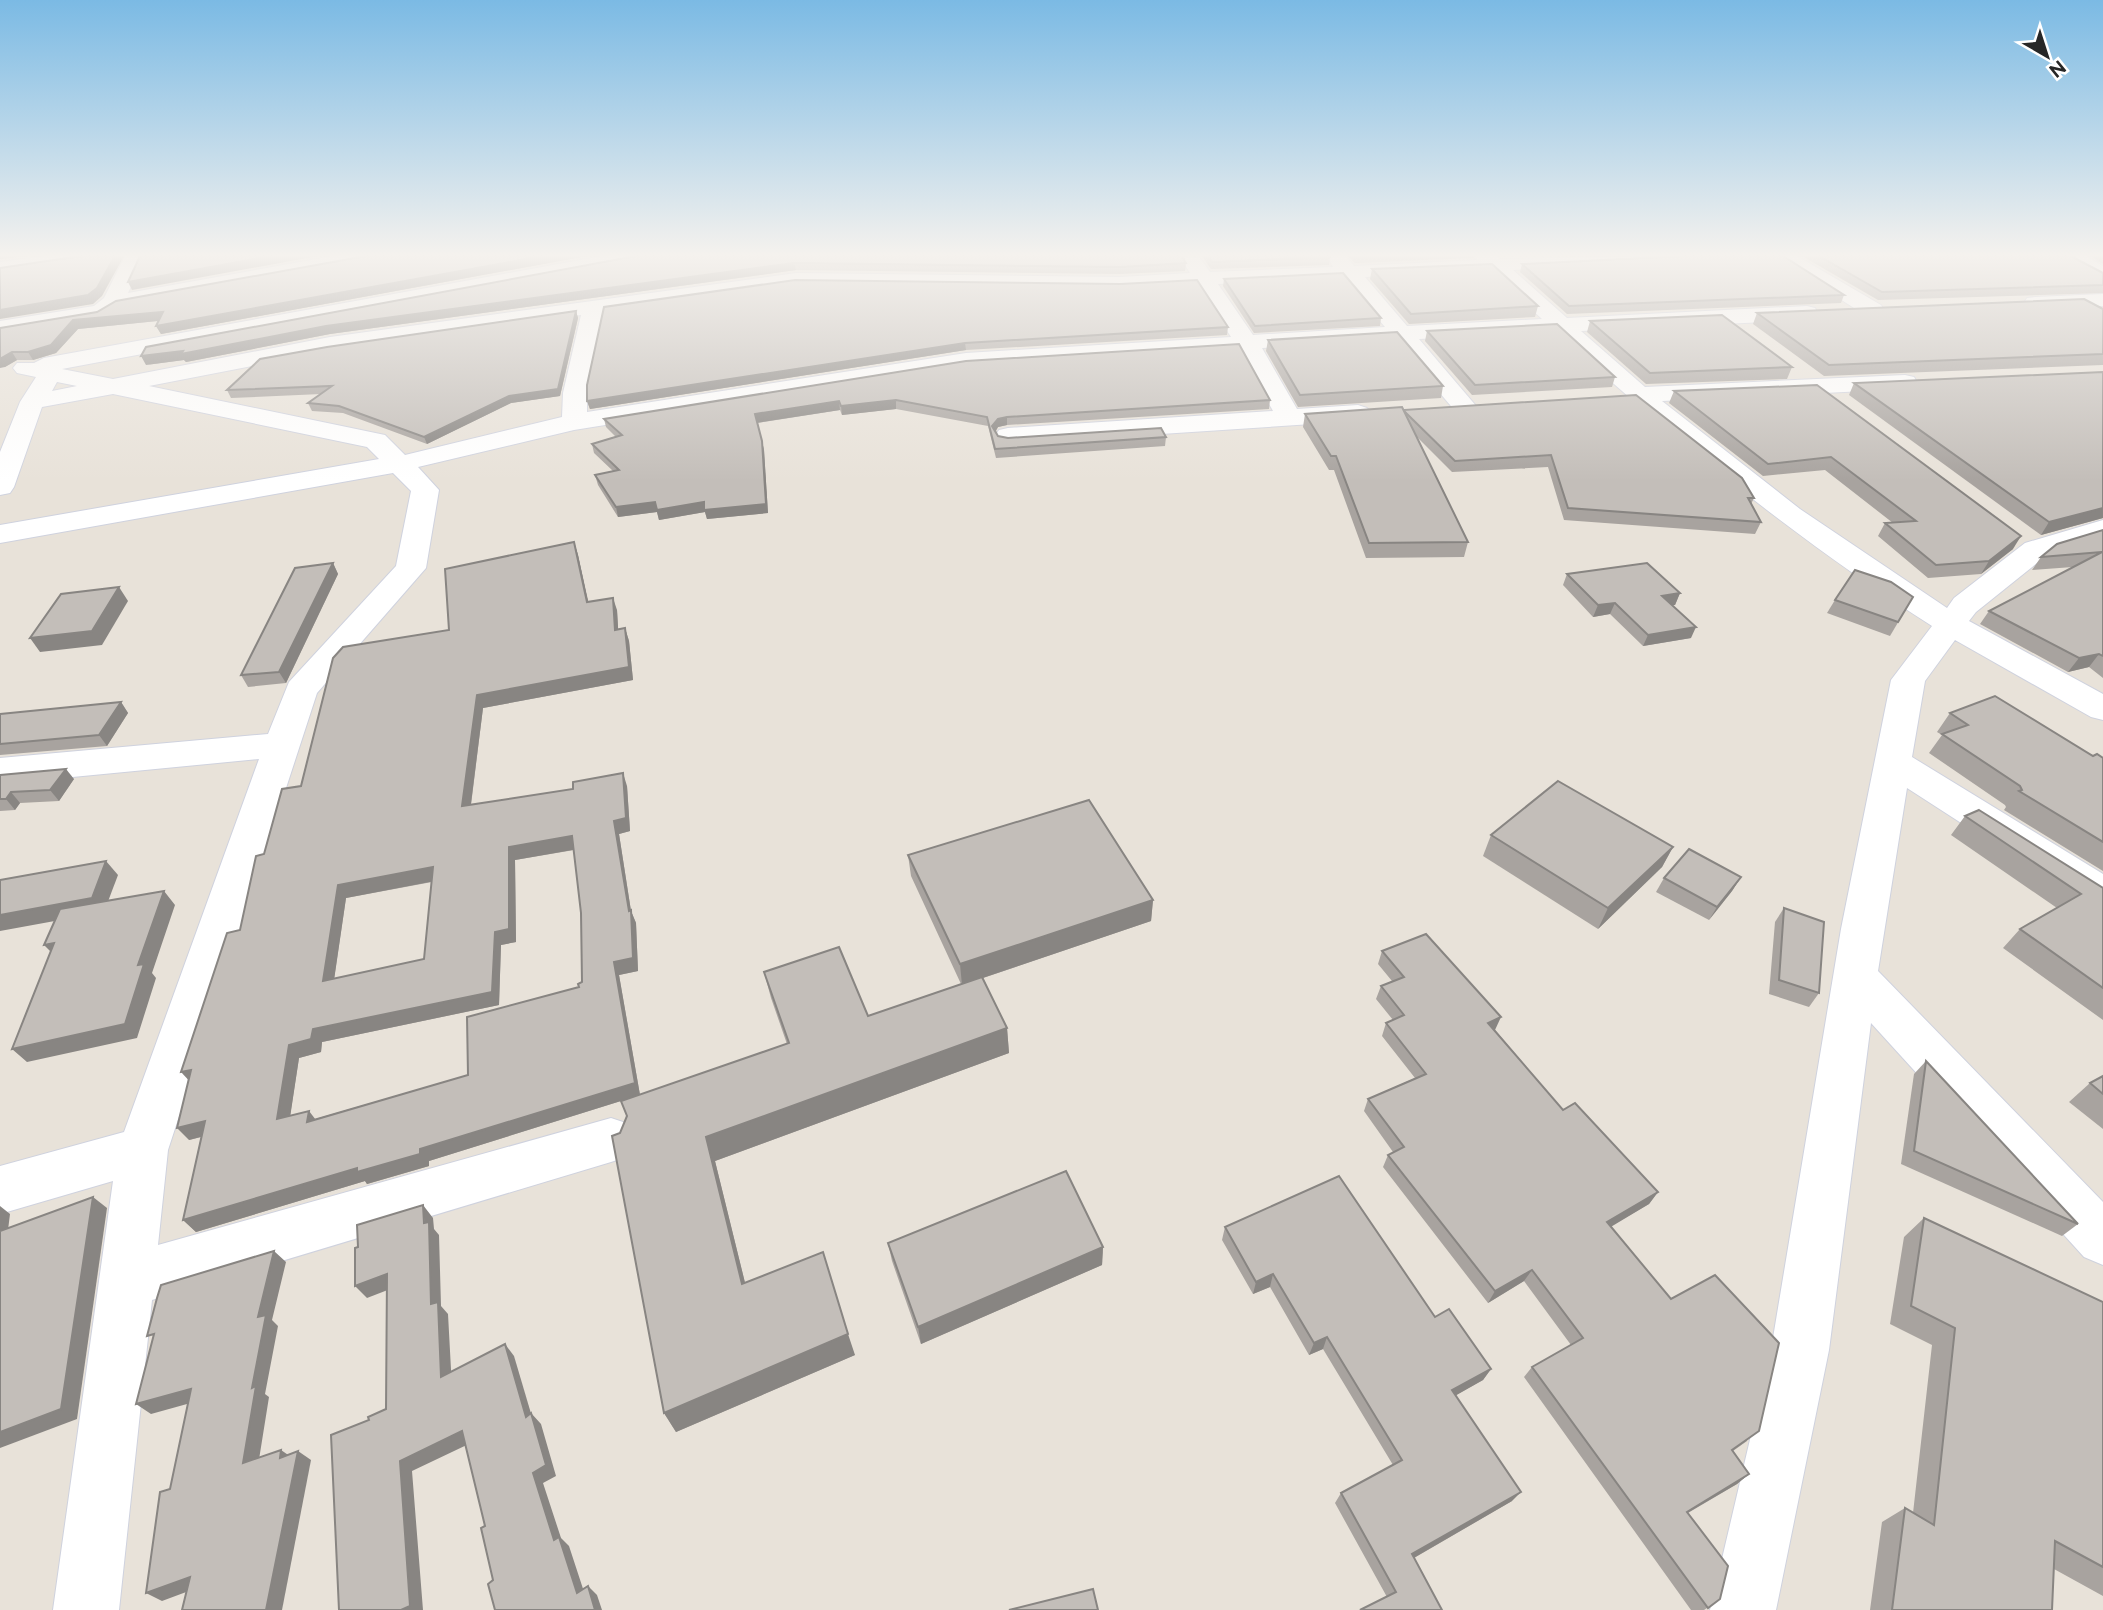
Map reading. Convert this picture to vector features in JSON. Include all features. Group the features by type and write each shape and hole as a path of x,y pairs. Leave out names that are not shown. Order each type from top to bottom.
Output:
{"street":[{"path":"27,379 260,331"},
{"path":"115,387 405,331"},
{"path":"574,408 583,331"},
{"path":"1239,331 1289,417"},
{"path":"0,534 399,464 574,408 966,360 1434,331"},
{"path":"1569,331 1705,451 1865,568 1950,624 2103,709"},
{"path":"1742,331 1754,340"},
{"path":"1401,333 1452,407 1492,405"},
{"path":"1786,363 1850,410"},
{"path":"27,379 115,387 376,442 425,490 411,568 301,690 143,1150 86,1610"},
{"path":"0,487 27,379"},
{"path":"1612,397 1926,381"},
{"path":"1008,436 1386,411"},
{"path":"1743,1610 1800,1350 1856,976 1908,680 1965,605 2025,541 2103,528"},
{"path":"0,771 282,745"},
{"path":"1893,762 2103,894"},
{"path":"1856,976 2103,1239"},
{"path":"127,1281 611,1140"},
{"path":"0,1190 143,1150"}],"building":[{"path":"0,331 63,331 51,345 28,352 12,352 0,359"},
{"path":"231,331 299,331 181,354 183,351 141,356 146,347"},
{"path":"437,331 571,331 558,389 509,396 424,437 339,406 308,403 332,386 227,390 260,359"},
{"path":"599,331 1160,331 965,343 587,401 587,385"},
{"path":"1427,331 1565,331 1615,377 1475,385"},
{"path":"1602,331 1744,331 1792,367 1650,373"},
{"path":"1782,331 2103,331 2103,354 1829,365"},
{"path":"1397,332 1443,386 1300,395 1268,340"},
{"path":"1239,344 1270,400 1007,417 998,419 992,426 998,436 1008,438 1161,428 1166,437 995,449 987,417 896,400 841,406 839,401 755,414 762,441 766,504 704,510 704,502 657,510 655,502 616,507 595,475 619,470 592,444 622,435 604,419 966,361"},
{"path":"2103,372 2103,508 2049,522 1854,383"},
{"path":"1817,385 2021,536 1989,561 1936,565 1885,523 1916,521 1831,457 1768,464 1674,391"},
{"path":"1636,395 1742,478 1754,498 1748,498 1761,522 1568,508 1551,455 1455,461 1403,410"},
{"path":"1402,407 1468,542 1369,543 1336,456 1331,456 1305,414"},
{"path":"2103,530 2103,656 2099,654 2079,658 1989,611 2102,552 2041,557 2057,544"},
{"path":"574,542 587,602 613,598 615,630 625,628 629,667 477,695 462,806 573,789 573,782 623,773 626,818 614,821 629,911 631,910 633,958 614,962 635,1083 420,1149 420,1154 357,1172 357,1168 183,1220 205,1121 177,1128 191,1070 181,1072 227,933 240,930 256,856 264,854 282,789 301,786 333,658 343,647 449,630 445,569","holes":["572,836 581,913 582,982 578,984 579,987 467,1017 468,1075 307,1122 309,1111 277,1119 289,1045 311,1039 313,1029 492,992 495,932 509,929 509,847","433,867 424,959 323,981 338,885"]},
{"path":"333,563 279,672 241,675 295,568"},
{"path":"1647,563 1680,593 1662,596 1696,627 1648,635 1615,603 1598,605 1567,574"},
{"path":"1855,570 1891,582 1913,597 1898,622 1835,600"},
{"path":"119,587 92,631 30,638 61,594"},
{"path":"1995,696 2093,756 2097,754 2103,758 2103,842 2019,791 2022,790 2020,786 1942,734 1968,725 1950,713"},
{"path":"121,702 99,735 0,744 0,714"},
{"path":"66,769 50,790 11,792 6,799 0,799 0,775"},
{"path":"1558,781 1673,847 1608,908 1491,835"},
{"path":"1089,800 1153,900 960,964 908,855"},
{"path":"1979,810 2103,888 2103,988 2020,929 2081,894 1965,816"},
{"path":"1689,849 1741,877 1717,907 1664,878"},
{"path":"106,861 92,898 0,915 0,880"},
{"path":"164,891 138,965 144,964 125,1024 12,1049 54,943 44,945 60,909"},
{"path":"1784,908 1824,922 1819,993 1779,980"},
{"path":"1426,934 1501,1017 1488,1023 1563,1110 1575,1103 1658,1192 1607,1222 1671,1299 1715,1275 1779,1343 1759,1431 1732,1450 1749,1474 1687,1512 1728,1566 1720,1599 1708,1608 1532,1367 1583,1338 1532,1270 1495,1291 1388,1155 1404,1147 1368,1099 1426,1074 1386,1023 1404,1015 1381,986 1404,977 1382,951"},
{"path":"839,947 868,1016 982,977 1007,1028 706,1137 742,1284 823,1252 848,1334 664,1413 612,1136 620,1133 627,1116 621,1101 789,1043 764,972"},
{"path":"1926,1061 2078,1224 1914,1151"},
{"path":"2103,1076 2103,1094 2090,1083"},
{"path":"1066,1171 1103,1247 918,1327 888,1243"},
{"path":"1339,1176 1435,1317 1449,1309 1491,1369 1452,1390 1521,1492 1412,1554 1442,1610 1360,1610 1396,1592 1341,1493 1402,1460 1327,1337 1314,1343 1273,1274 1256,1282 1225,1227"},
{"path":"93,1197 61,1409 0,1432 0,1231"},
{"path":"423,1205 424,1223 429,1222 431,1304 438,1302 441,1377 505,1344 526,1417 531,1413 546,1465 533,1473 554,1540 559,1537 577,1593 588,1586 595,1610 495,1610 488,1584 493,1580 481,1528 485,1526 462,1431 400,1461 410,1606 401,1610 339,1610 331,1435 369,1420 368,1417 386,1409 387,1274 355,1286 357,1225"},
{"path":"1924,1218 2103,1302 2103,1567 2055,1541 2052,1610 1892,1610 1905,1508 1934,1525 1955,1328 1911,1306"},
{"path":"274,1251 258,1317 266,1315 252,1388 256,1386 243,1463 281,1450 280,1458 298,1451 266,1610 182,1610 190,1577 146,1593 160,1492 170,1489 191,1389 136,1404 154,1334 147,1336 161,1285"},
{"path":"1093,1589 1098,1610 1009,1610"}]}
